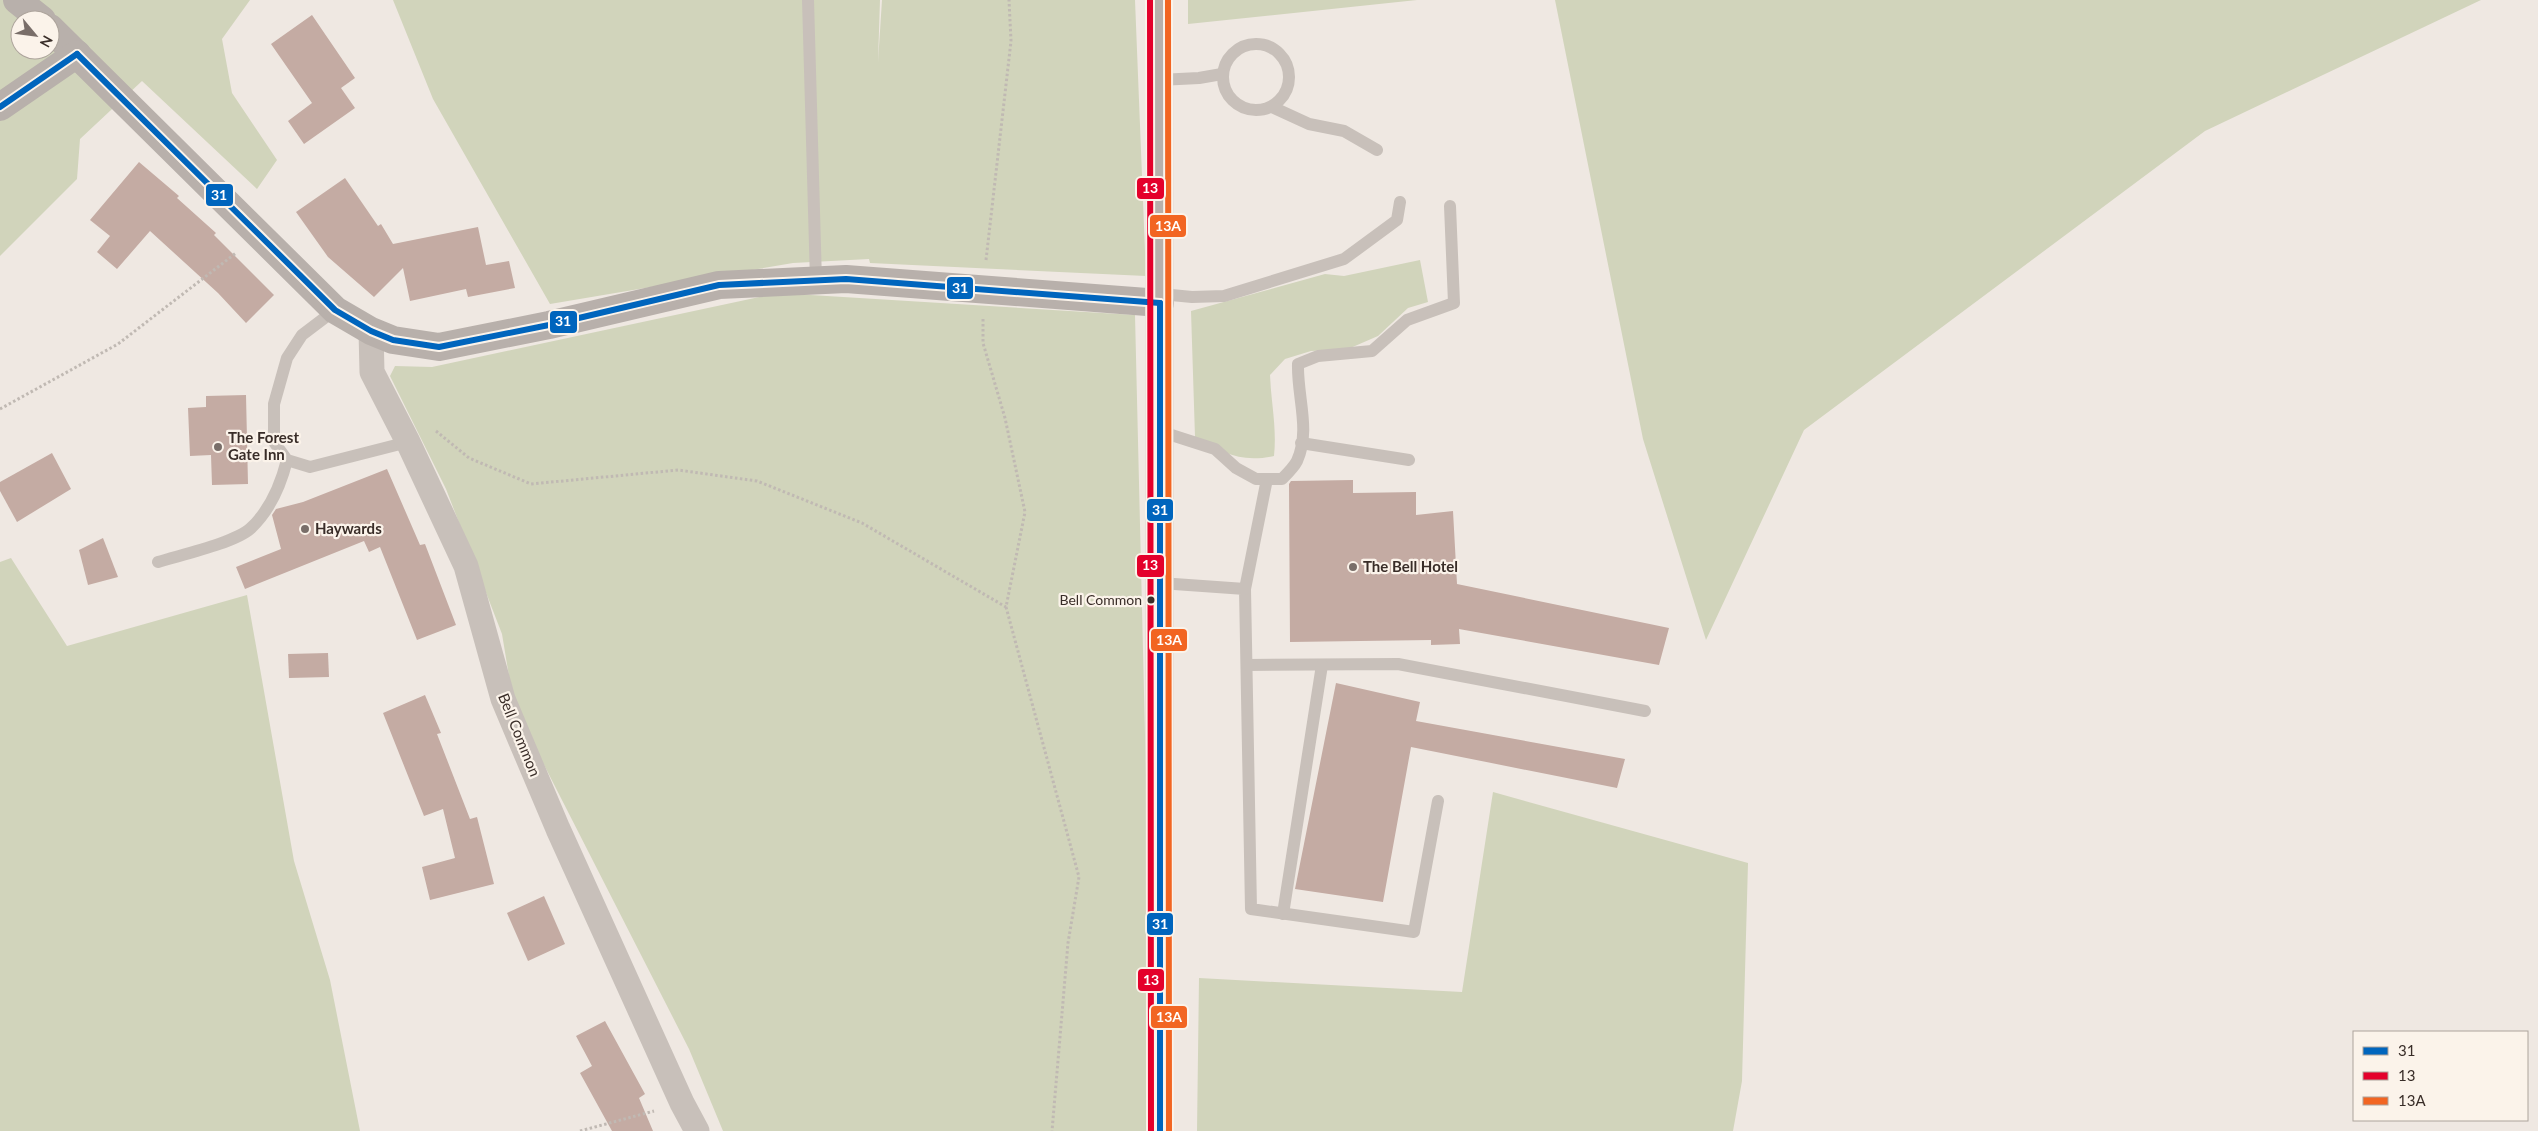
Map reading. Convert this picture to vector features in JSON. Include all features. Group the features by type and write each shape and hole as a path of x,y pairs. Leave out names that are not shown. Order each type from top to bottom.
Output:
{"street":[{"path":"17,0 30,10"},
{"path":"1159,0 1160,1131"},
{"path":"60,38 335,310 371,332 393,340 439,347 549,325 720,285 846,279 983,290 1160,299"},
{"path":"0,107 77,54"},
{"name":"Bell Common","path":"371,332 372,372 408,442 466,566 503,699 558,830 682,1103 697,1131"}],"lane":[{"path":"808,0 816,280"},
{"path":"1246,45 1265,45 1274,49 1286,64 1289,83 1286,92 1272,107 1252,111 1238,105 1227,94 1222,74 1230,56 1246,45"},
{"path":"1159,80 1198,78 1222,74"},
{"path":"1272,107 1309,124 1344,130 1377,150"},
{"path":"1160,299 1224,296 1344,259 1397,220 1400,202"},
{"path":"1159,431 1215,449 1236,468 1256,479 1282,479 1297,461 1305,424 1297,386 1298,364 1318,356 1372,351 1407,320 1454,303 1450,206"},
{"path":"335,310 302,336 288,358 274,404 274,442 287,460 310,467 408,442"},
{"path":"1301,443 1409,460"},
{"path":"158,562 235,538 251,528 281,484 287,460"},
{"path":"1267,479 1245,589 1251,909 1414,932 1438,800"},
{"path":"1160,583 1245,589"},
{"path":"1247,665 1398,664 1645,711"},
{"path":"1283,914 1322,665"}],"path":[{"path":"1009,0 1011,41 983,290 983,343 1005,418 1025,512 1006,607 1079,876 1068,944 1052,1131"},
{"path":"0,409 118,344 260,234"},
{"path":"432,428 469,458 532,484 678,470 757,481 862,523 1006,607"},
{"path":"580,1131 682,1103"}],"green space":[{"path":"0,0 250,0 222,39 232,93 277,160 257,189 142,81 80,139 77,179 0,256"},
{"path":"393,0 880,0 878,62 882,0 1135,0 1146,276 870,263 869,259 793,263 550,304 433,99"},
{"path":"1188,0 1417,0 1188,24"},
{"path":"1555,0 2481,0 2205,131 1804,430 1706,640 1643,439"},
{"path":"1420,260 1428,302 1408,308 1378,336 1348,349 1311,351 1285,359 1270,375 1274,425 1274,456 1251,458 1233,455 1195,437 1191,311 1325,274 1344,276"},
{"name":"Bell Common","path":"778,293 1135,315 1153,1070 1147,1131 723,1131 689,1049 514,706 502,634 446,489 390,376 395,366 432,367"},
{"path":"11,558 67,646 247,595 294,861 330,980 360,1131 0,1131 0,562"},
{"path":"1493,792 1748,863 1742,1081 1733,1131 1197,1131 1199,978 1462,992"}],"building":[{"path":"312,15 355,78 341,88 355,108 304,144 288,121 312,103 271,44"},
{"path":"139,162 179,196 177,198 216,233 214,235 274,295 246,323 218,293 150,231 117,269 97,252 110,236 90,220"},
{"path":"345,178 378,226 381,224 393,244 478,227 486,265 509,261 515,288 468,297 466,289 410,301 403,268 374,297 328,257 296,212"},
{"name":"The Forest Gate Inn","path":"246,395 248,484 212,485 211,455 190,456 188,408 206,407 206,396"},
{"path":"52,453 71,489 17,522 0,491 0,482"},
{"path":"387,469 420,545 425,544 456,625 417,640 380,547 369,552 364,541 245,589 236,567 281,549 272,515 276,509 303,502"},
{"path":"1353,480 1353,493 1416,492 1416,515 1453,511 1457,584 1669,628 1659,665 1459,629 1460,644 1431,645 1431,640 1290,642 1289,484 1291,481"},
{"path":"103,538 118,577 88,585 79,550"},
{"path":"328,653 329,677 289,678 288,654"},
{"path":"1336,683 1420,702 1416,721 1625,759 1617,788 1411,747 1383,902 1295,889"},
{"path":"425,695 441,733 437,734 470,819 477,817 494,884 430,900 422,867 455,858 443,809 424,816 383,713"},
{"path":"544,896 565,944 528,961 507,913"},
{"path":"605,1021 645,1094 639,1098 653,1131 612,1131 580,1073 592,1066 576,1036"}],"transit line":[{"name":"13","path":"1150,0 1151,1131"},
{"name":"13A","path":"1168,0 1169,1131"},
{"name":"31","path":"77,54 335,310 371,331 393,340 439,347 549,325 719,285 846,279 1160,303"},
{"name":"31","path":"0,107 77,54"},
{"name":"31","path":"1160,303 1160,1131"}],"place":[{"name":"The Forest Gate Inn","path":"218,447"},
{"name":"Haywards","path":"305,529"},
{"name":"The Bell Hotel","path":"1353,567"},
{"name":"Bell Common","path":"1151,600"}]}
